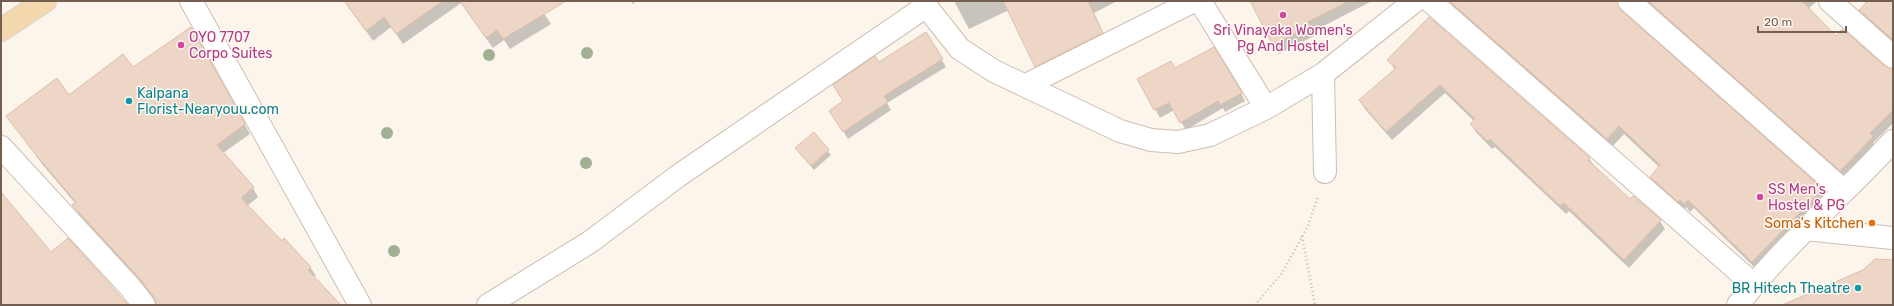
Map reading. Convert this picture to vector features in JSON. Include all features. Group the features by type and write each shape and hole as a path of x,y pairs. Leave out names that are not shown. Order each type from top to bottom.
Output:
{"main road":[{"path":"1,30 45,1"}],"street":[{"path":"191,1 360,305"},
{"path":"1026,85 1194,1"},
{"path":"1200,1 1266,108"},
{"path":"488,305 590,242 678,176 923,4 960,49 994,71 1120,131 1151,140 1178,142 1210,135 1266,108 1323,74 1415,1"},
{"path":"1430,1 1753,284"},
{"path":"1629,1 1844,192"},
{"path":"1830,1 1893,57"},
{"path":"1323,74 1325,172"},
{"path":"1738,305 1753,284 1804,229 1844,192 1893,141"},
{"path":"1,147 130,287 144,305"},
{"path":"1804,229 1893,238"}],"path":[{"path":"1255,305 1282,273 1308,226 1325,172"},
{"path":"1302,235 1315,305"}],"building":[{"path":"344,1 443,1 396,34 384,17 366,31"},
{"path":"460,1 566,1 503,39 497,30 486,38"},
{"path":"1003,1 1088,1 1103,33 1035,67"},
{"path":"1250,1 1349,1 1308,22 1310,26 1273,45"},
{"path":"1449,1 1617,1 1621,10 1823,189 1752,262 1688,200 1685,204 1680,200 1678,202 1650,177 1660,165 1619,126 1607,139"},
{"path":"1648,1 1802,1 1836,36 1842,29 1885,66 1893,69 1893,110 1870,133 1873,137 1840,171"},
{"path":"1868,1 1893,1 1893,40 1859,10"},
{"path":"1429,17 1590,158 1588,160 1630,199 1633,196 1661,220 1624,260 1564,203 1560,206 1490,139 1487,141 1470,124 1475,119 1440,85 1386,132 1359,100 1396,68 1387,60"},
{"path":"191,27 245,124 217,145 254,187 241,198 282,241 284,238 311,267 308,270 341,305 156,305 154,297 140,279 72,205 76,202 36,155 6,116 57,78 69,95 123,54 133,67"},
{"path":"926,32 943,59 884,96 888,102 843,132 829,111 843,101 833,85 875,56 879,62"},
{"path":"1214,47 1242,93 1220,105 1218,101 1180,123 1169,103 1154,110 1137,79 1171,61 1175,68"},
{"path":"814,132 829,150 811,166 795,148"},
{"path":"1,192 51,252 68,238 128,305 1,305"},
{"name":"BR Hitech Theatre","path":"1875,259 1893,260 1893,305 1782,305 1863,270"}],"place":[{"name":"Sri Vinayaka Women's Pg And Hostel","path":"1283,15"},
{"name":"OYO 7707 Corpo Suites","path":"181,45"},
{"name":"Kalpana Florist-Nearyouu.com","path":"129,101"},
{"name":"SS Men's Hostel & PG","path":"1760,197"},
{"name":"Soma's Kitchen","path":"1872,223"},
{"name":"BR Hitech Theatre","path":"1858,288"}]}
